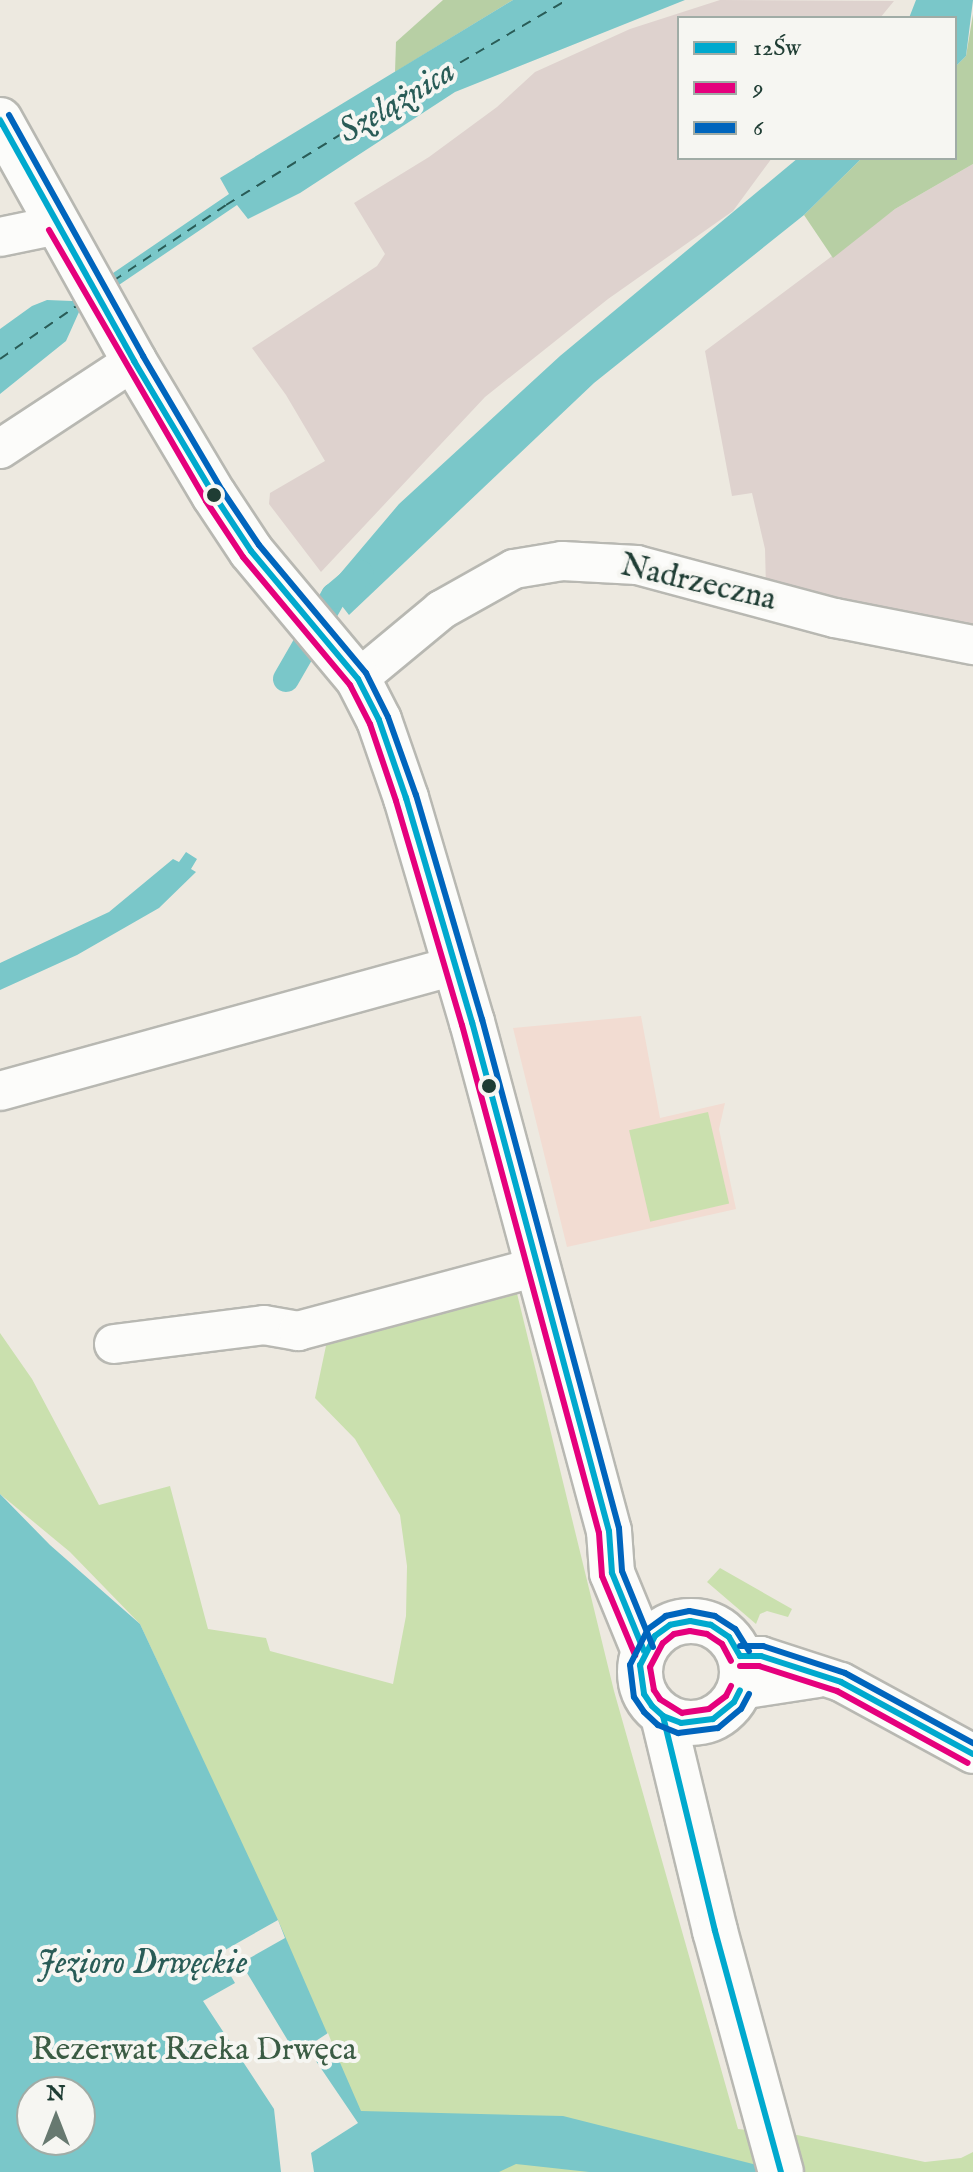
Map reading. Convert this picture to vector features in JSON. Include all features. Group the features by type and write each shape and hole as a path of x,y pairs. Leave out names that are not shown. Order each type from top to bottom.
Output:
{"main road":[{"path":"0,120 130,353 251,551 358,679 394,760 455,966 609,1531 612,1573 657,1638"},
{"path":"690,1621 711,1625 729,1637 740,1673 725,1711 682,1719 644,1694 640,1665 657,1638 690,1621"},
{"path":"682,1719 682,1802 777,2157"}],"street":[{"path":"0,237 66,239"},
{"path":"0,449 130,353"},
{"name":"Nadrzeczna","path":"358,679 441,610 514,569 562,561 637,565 835,618 973,645"},
{"path":"0,1091 455,966"},
{"path":"114,1344 264,1325 298,1331 537,1267"},
{"path":"740,1673 841,1682 973,1754"}],"shaded area":[{"path":"720,0 894,1 882,16 677,16 677,160 771,160 733,211 608,299 485,397 321,572 269,504 270,493 325,461 286,395 252,348 377,266 385,254 354,203 429,157 497,107 535,72 630,29"},
{"path":"973,164 973,630 766,588 765,549 752,493 732,496 705,351 895,209"},
{"path":"641,1016 660,1118 725,1103 719,1129 736,1209 567,1247 513,1028"}],"green space":[{"path":"443,0 513,0 395,72 396,42"},
{"path":"973,14 973,164 895,209 833,258 804,215 860,160 957,160 957,65 966,56"},
{"path":"708,1112 729,1204 650,1222 629,1130"},
{"name":"Rezerwat Rzeka Drwęca","path":"512,1273 614,1691 738,2129 797,2135 925,2162 961,2158 973,2152 973,2172 0,2172 0,1633 285,1938 140,1624 70,1552 0,1494 0,1333 32,1379 99,1505 170,1486 208,1629 266,1638 270,1651 393,1684 406,1616 407,1566 400,1515 355,1439 315,1398 331,1322"},
{"path":"720,1568 792,1609 788,1617 767,1611 760,1614 756,1624 707,1582"}],"water":[{"name":"Szelążnica","path":"513,0 685,0 455,92 300,193 248,219 237,205 79,312 66,341 0,394 0,329 32,306 47,300 72,301 229,194 220,178"},
{"path":"916,0 973,0 966,56 957,65 957,16 910,16"},
{"path":"796,160 860,160 804,215 594,383 349,615 328,588 399,504 560,356"},
{"path":"186,852 197,859 191,869 196,872 159,908 77,955 0,990 0,963 109,912 173,859 179,862"},
{"name":"Jezioro Drwęckie","path":"0,1494 50,1545 140,1624 278,1920 361,2111 563,2116 753,2164 803,2172 589,2172 516,2164 499,2172 0,2172"}],"pier":[{"path":"278,1920 285,1938 241,1963 296,2054 328,2033 334,2048 316,2061 358,2123 311,2153 314,2172 281,2172 274,2109 203,2001 235,1983 218,1954"}],"waterway":[{"path":"286,679 334,596 361,573"}],"ferry route":[{"path":"113,281 226,205 567,0"},
{"path":"0,359 78,305"}],"transit line":[{"name":"6","path":"9,115 143,356 222,490 259,545 366,673 388,717 416,795 482,1019 619,1528 622,1571 653,1647"},
{"name":"12Św","path":"0,120 134,361 214,495 251,551 358,679 379,720 406,798 472,1022 609,1531 612,1573 644,1651"},
{"name":"9","path":"49,230 206,501 243,557 350,685 370,724 462,1025 599,1533 602,1576 635,1655"},
{"name":"6","path":"749,1651 735,1629 715,1616 689,1611 666,1616 648,1629 630,1665 634,1697 644,1712 658,1725 678,1733 718,1728 741,1709 749,1694"},
{"name":"12Św","path":"740,1656 729,1637 711,1625 690,1621 670,1625 655,1636 640,1665 644,1694 652,1706 663,1716 681,1723 713,1719 734,1702 740,1690"},
{"name":"9","path":"731,1661 722,1644 707,1634 690,1631 674,1634 663,1643 650,1667 654,1690 660,1699 682,1713 709,1709 726,1696 731,1686"},
{"name":"6","path":"740,1646 763,1646 845,1673 973,1743"},
{"name":"12Św","path":"740,1656 761,1656 841,1682 973,1754"},
{"name":"9","path":"740,1666 759,1666 837,1691 968,1763"},
{"name":"12Św","path":"663,1716 715,1931 781,2172"}]}
